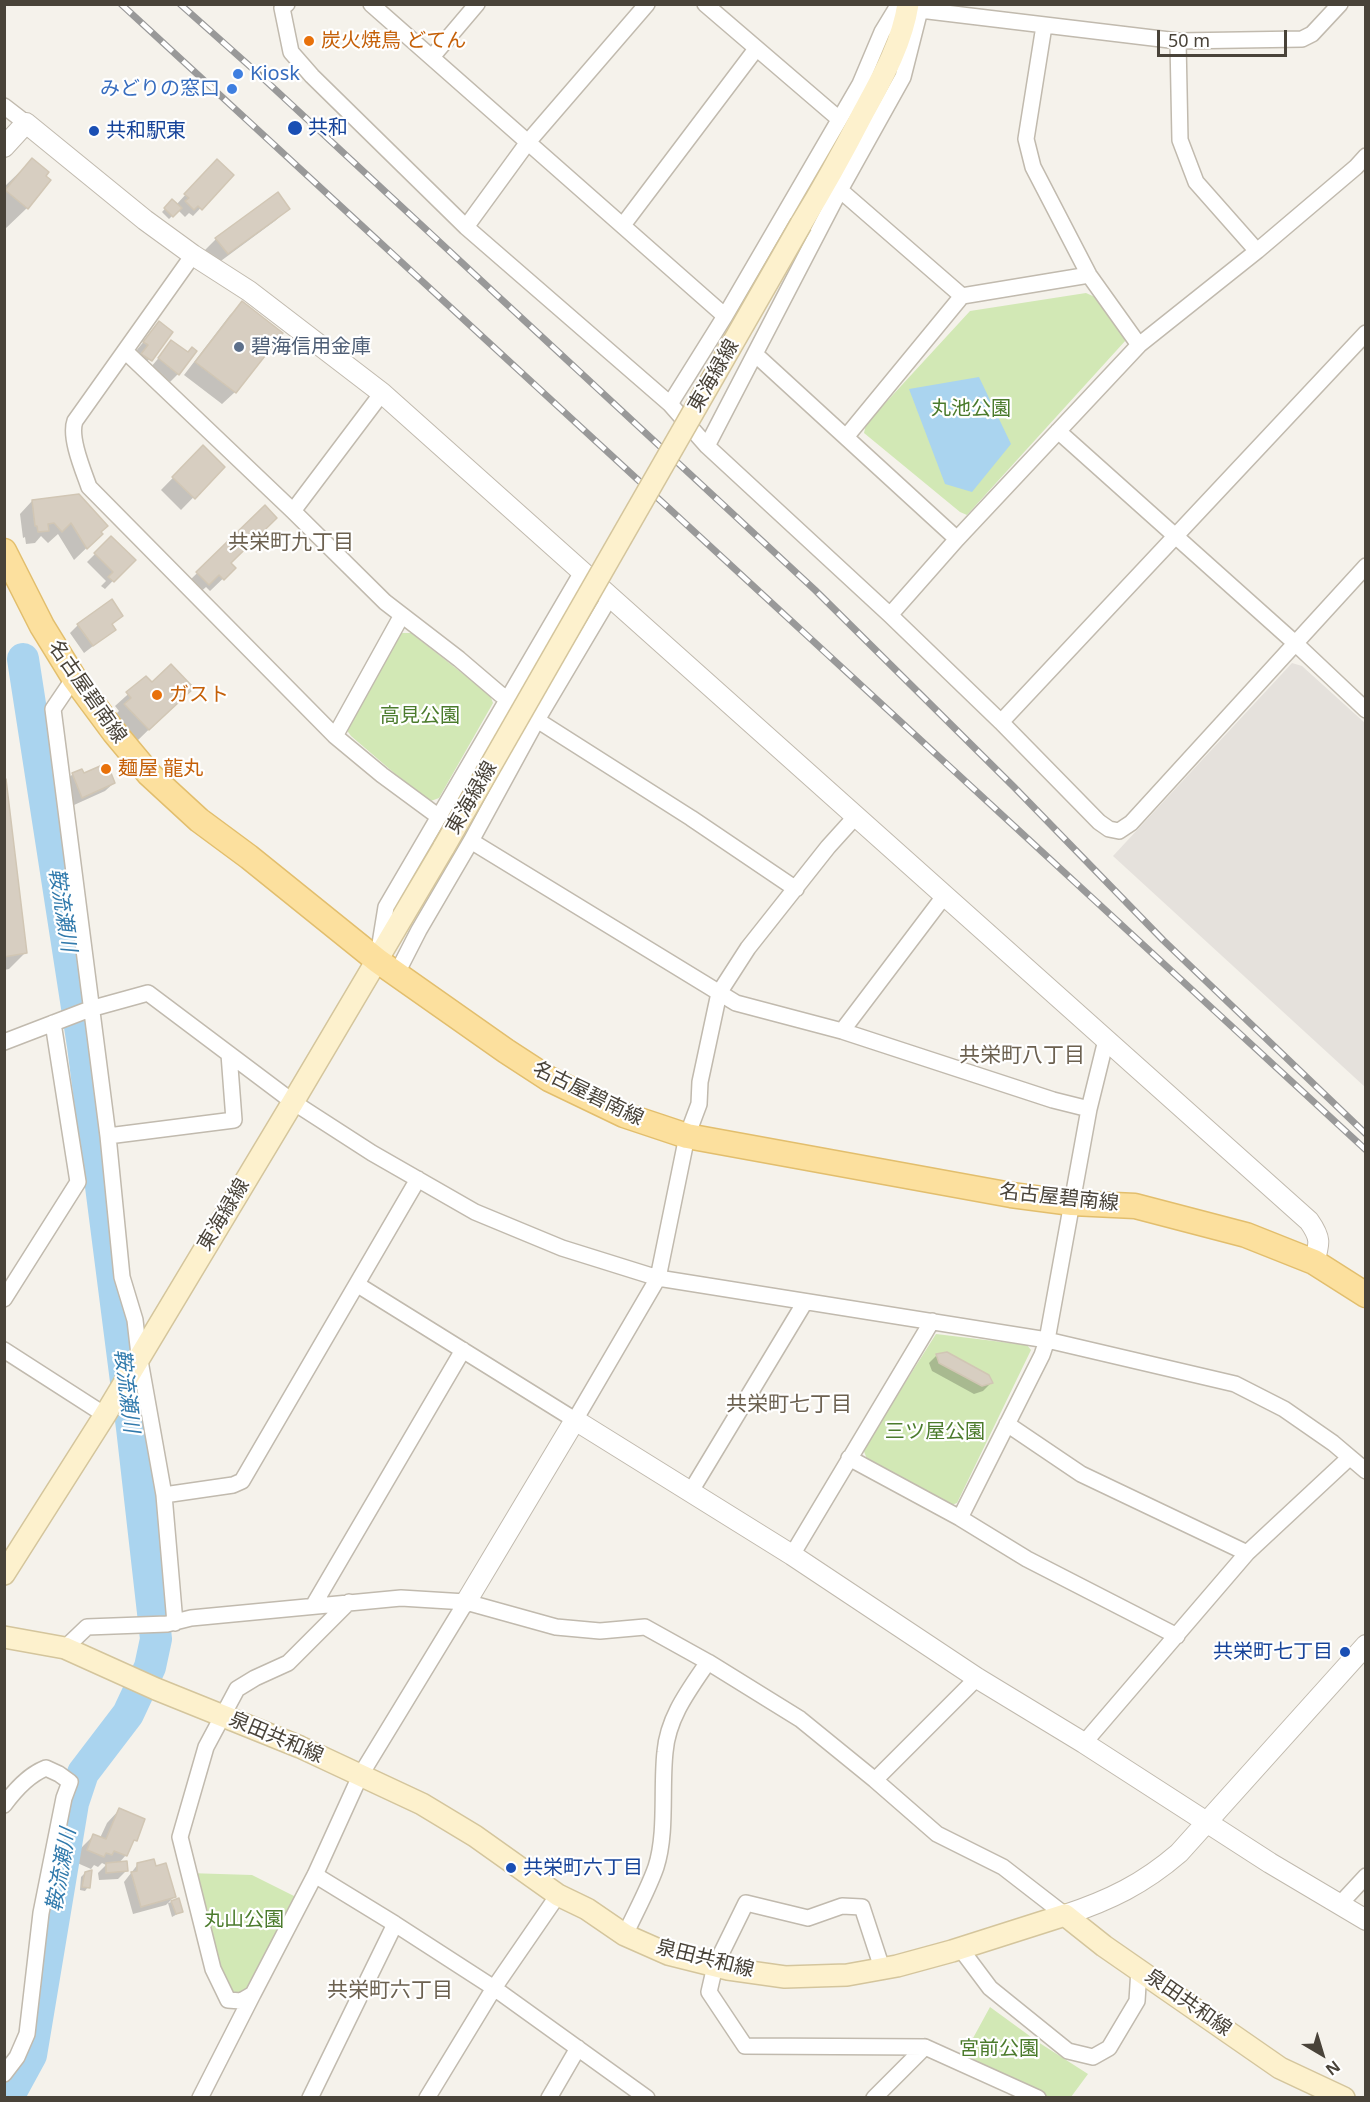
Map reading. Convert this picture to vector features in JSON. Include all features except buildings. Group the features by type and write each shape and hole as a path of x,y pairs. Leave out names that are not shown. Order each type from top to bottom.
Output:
{"main road":[{"name":"東海緑線","path":"4,1574 108,1409 293,1102 387,967 444,847 826,182 885,73 915,6"},
{"name":"名古屋碧南線","path":"4,552 42,627 74,678 149,774 199,820 387,967 506,1051 549,1078 624,1115 687,1136 1011,1195 1072,1203 1135,1206 1246,1235 1314,1262 1365,1295"},
{"name":"泉田共和線","path":"4,1636 65,1648 156,1689 300,1747 423,1804 475,1836 558,1895 587,1909 625,1935 668,1954 715,1966 785,1977 847,1975 960,1948 1065,1915 1104,1946 1280,2068 1344,2097"}],"street":[{"path":"371,4 725,316"},
{"path":"432,57 477,4"},
{"path":"466,227 528,142 646,4"},
{"path":"705,4 838,119"},
{"path":"670,404 725,316 838,119 861,84 882,32 898,4"},
{"path":"707,446 840,190 903,77 915,6 1044,26 1178,40 1302,39 1312,34 1340,4"},
{"path":"285,6 291,52 312,76 466,227 670,404 707,446 890,615 1001,722 1099,822 1109,829 1119,831 1131,823 1365,566"},
{"path":"1044,26 1026,139 1033,166 1089,275 1139,345"},
{"path":"1178,40 1180,140 1196,182 1257,251"},
{"path":"623,225 756,49"},
{"path":"4,106 145,220 193,255 249,291 382,393 1309,1221 1318,1234 1319,1245 1314,1262"},
{"path":"4,147 26,123"},
{"path":"890,615 957,539 1139,345 1362,167"},
{"path":"840,190 962,296"},
{"path":"193,255 75,420 72,428 89,487 335,736 382,775 439,817"},
{"path":"846,437 962,296 1089,275"},
{"path":"1001,722 1365,333"},
{"path":"125,351 385,602 507,699 691,818 796,890"},
{"path":"755,354 957,539"},
{"path":"293,511 382,393"},
{"path":"1058,431 1295,643 1365,710"},
{"path":"387,967 386,907 582,572"},
{"path":"387,967 419,930 537,720 610,597"},
{"path":"335,736 402,615"},
{"path":"74,678 53,709 88,1010 108,1136 122,1278 135,1320 136,1361 164,1495 171,1624"},
{"path":"200,2097 315,1875 360,1776 658,1278 687,1136 699,1104 700,1083 719,993 748,948 828,847 856,816"},
{"path":"471,841 736,1003 842,1031 1053,1100 1089,1109"},
{"path":"842,1031 945,896"},
{"path":"4,1042 88,1010 148,993 293,1102 372,1153 475,1212 562,1248 658,1278 1047,1340 1235,1384 1284,1409 1333,1443 1365,1471"},
{"path":"4,1299 78,1182 56,1022"},
{"path":"960,1518 1042,1355 1047,1340 1089,1109 1106,1040"},
{"path":"108,1136 234,1120 229,1054"},
{"path":"164,1495 233,1485 242,1481 418,1179"},
{"path":"358,1285 691,1491 977,1678 1084,1743 1270,1863 1365,1920"},
{"path":"691,1491 805,1302"},
{"path":"792,1555 932,1321"},
{"path":"4,1350 108,1409"},
{"path":"313,1606 464,1350"},
{"path":"1007,1424 1081,1474 1247,1553"},
{"path":"849,1458 960,1518 1027,1559 1177,1636"},
{"path":"1084,1743 1247,1553 1349,1458"},
{"path":"65,1648 87,1628 171,1624 191,1618 401,1598 466,1602 556,1627 600,1631 645,1627 708,1662 800,1719 937,1834 1003,1867 1065,1915 1122,1893 1158,1871 1179,1853 1365,1645"},
{"path":"253,1994 241,2001 228,2000 213,1969 180,1837 206,1747 237,1689 288,1663 349,1602"},
{"path":"625,1935 656,1866 664,1802 665,1750 671,1723 678,1706 708,1662"},
{"path":"875,1780 977,1678"},
{"path":"4,1805 12,1793 35,1772 46,1768 70,1782 64,1798 40,1913 27,2034 17,2057 4,2074"},
{"path":"315,1875 494,1988 647,2097"},
{"path":"1340,1904 1365,1876"},
{"path":"428,2097 494,1988 558,1895"},
{"path":"882,1968 862,1907 842,1906 808,1918 746,1903 715,1966 709,1992 744,2046 925,2047 1038,2097"},
{"path":"310,2097 395,1924"},
{"path":"960,1948 990,1988 1068,2051 1093,2057 1109,2048 1137,2001 1139,1969"},
{"path":"874,2097 925,2047"},
{"path":"549,2097 578,2048"}],"shaded area":[{"path":"1292,663 1302,666 1365,723 1365,1087 1113,856"}],"green space":[{"name":"丸池公園","path":"1086,293 1095,297 1126,340 967,515 960,512 864,433 866,424 970,311"},
{"name":"高見公園","path":"400,633 411,633 490,695 493,703 439,798 428,802 351,736 346,729"},
{"name":"三ツ屋公園","path":"936,1334 1027,1345 1031,1350 957,1503 949,1506 867,1459 863,1449"},
{"name":"丸山公園","path":"188,1873 252,1875 302,1900 253,1994 228,2000"},
{"name":"宮前公園","path":"990,2007 1038,2042 1088,2074 1071,2097 1038,2097 960,2062"}],"water":[{"path":"979,377 1011,444 972,492 945,484 909,389"}],"waterway":[{"name":"鞍流瀬川","path":"4,2095 13,2088 31,2055 73,1803 83,1773 128,1714 150,1667 156,1639 132,1428 83,1046 23,659"}],"railway":[{"path":"121,4 1366,1150"},
{"path":"180,4 815,590 1014,787 1163,940 1366,1134"}],"place":[{"name":"炭火焼鳥 どてん","path":"309,41"},
{"name":"Kiosk","path":"238,74"},
{"name":"みどりの窓口","path":"232,89"},
{"name":"共和","path":"295,128"},
{"name":"共和駅東","path":"94,131"},
{"name":"碧海信用金庫","path":"239,347"},
{"name":"ガスト","path":"157,695"},
{"name":"麺屋 龍丸","path":"106,769"},
{"name":"共栄町七丁目","path":"1345,1652"},
{"name":"共栄町六丁目","path":"511,1868"}],"district":[{"name":"共栄町九丁目","path":"291,543"},
{"name":"共栄町八丁目","path":"1022,1056"},
{"name":"共栄町七丁目","path":"789,1405"},
{"name":"共栄町六丁目","path":"390,1991"}]}
